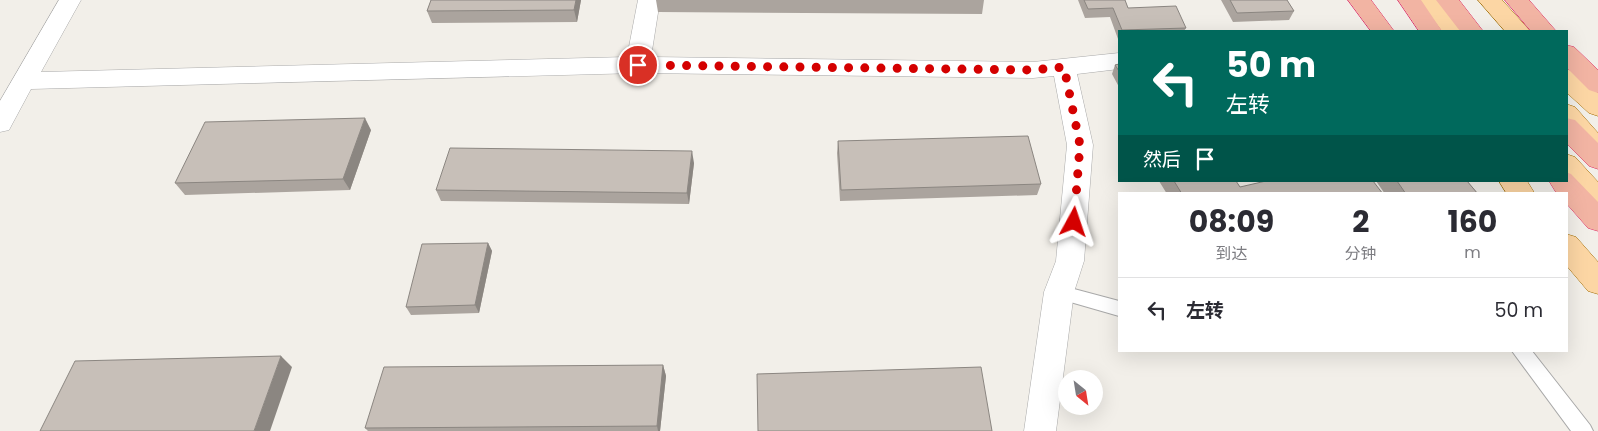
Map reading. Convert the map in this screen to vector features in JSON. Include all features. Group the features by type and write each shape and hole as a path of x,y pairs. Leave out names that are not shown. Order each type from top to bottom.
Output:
{"highway":[{"path":"1359,0 1382,30"},
{"path":"1409,0 1430,30"},
{"path":"1447,0 1471,30"},
{"path":"1516,0 1543,30"},
{"path":"1568,55 1598,84"},
{"path":"1568,129 1598,159"},
{"path":"1563,182 1598,220"}],"main road":[{"path":"1369,0 1383,30"},
{"path":"1429,0 1453,30"},
{"path":"1477,0 1501,30"},
{"path":"1489,0 1517,30"},
{"path":"1568,80 1598,107"},
{"path":"1568,115 1598,150"},
{"path":"1568,166 1598,200"},
{"path":"1513,182 1520,192"},
{"path":"1568,247 1598,282"}],"street":[{"path":"0,124 70,0"},
{"path":"638,65 649,0"},
{"path":"24,81 638,65 1033,70 1118,61"},
{"path":"1040,431 1059,292 1070,261 1080,145 1064,67"}],"lane":[{"path":"1059,292 1118,309"},
{"path":"1522,352 1583,431"}],"building":[{"path":"431,0 576,0 574,10 427,11"},
{"path":"1084,0 1125,0 1128,8 1176,6 1186,28 1122,30 1113,8 1088,9"},
{"path":"1230,0 1287,0 1294,11 1237,13"},
{"path":"365,118 343,179 175,183 205,122"},
{"path":"1028,136 1041,184 841,190 838,141"},
{"path":"450,148 692,151 687,193 436,190"},
{"path":"1175,182 1237,182 1240,187 1262,182 1374,182 1381,192 1181,192"},
{"path":"1398,182 1468,182 1476,192 1405,192"},
{"path":"488,243 475,305 406,307 422,244"},
{"path":"281,356 254,431 40,431 75,361"},
{"path":"663,365 657,426 365,428 384,367"},
{"path":"981,367 992,431 758,431 757,374"}],"route":[{"path":"638,65 1033,70 1064,67 1080,145 1074,222"}]}
